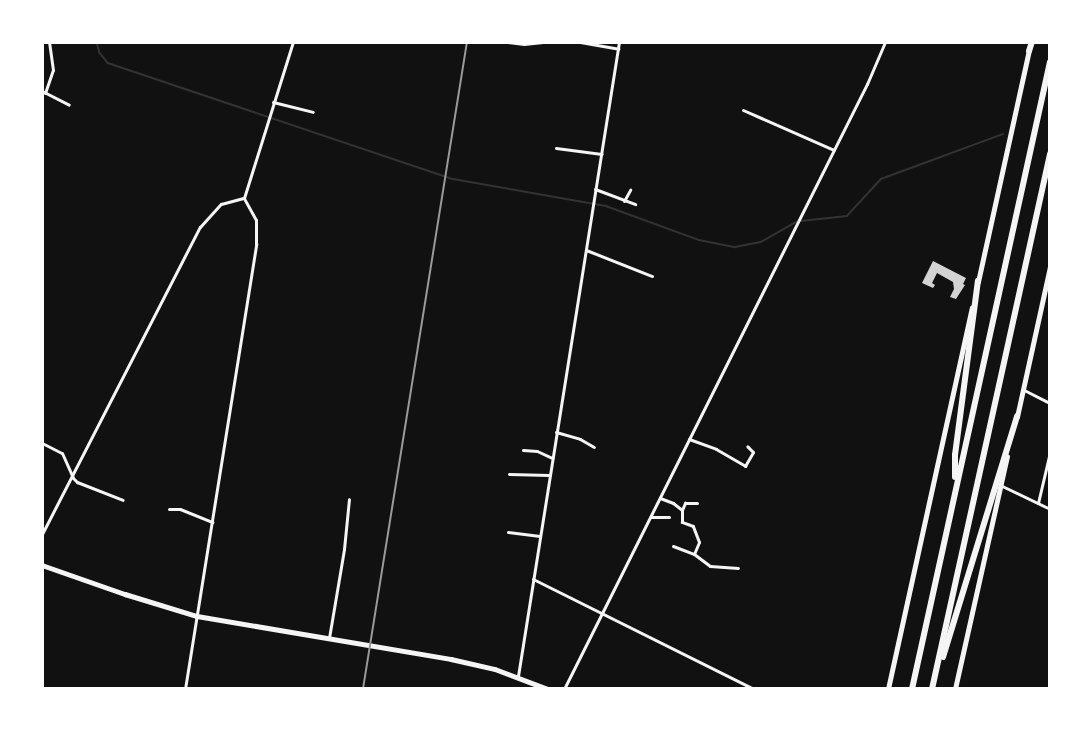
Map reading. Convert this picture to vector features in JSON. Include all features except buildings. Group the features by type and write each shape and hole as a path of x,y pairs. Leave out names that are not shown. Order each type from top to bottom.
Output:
{"highway":[{"path":"1029,51 1032,42"},
{"path":"912,689 1050,62"},
{"path":"932,689 1050,154"},
{"path":"955,488 955,455 978,281"},
{"path":"932,689 1017,416"}],"main road":[{"path":"888,689 1029,51"},
{"path":"955,689 1050,267"},
{"path":"42,565 197,616 451,660 518,676 548,689"}],"street":[{"path":"49,42 53,70 44,92 69,105"},
{"path":"186,689 256,244 256,220 243,198 292,42"},
{"path":"507,42 543,42"},
{"path":"580,42 618,49"},
{"path":"518,676 619,42"},
{"path":"564,689 834,150 885,42"},
{"path":"273,102 313,112"},
{"path":"743,110 834,150"},
{"path":"556,148 602,154"},
{"path":"596,189 634,204"},
{"path":"624,201 630,190"},
{"path":"42,534 72,472 201,227 221,204 243,198"},
{"path":"586,250 652,276"},
{"path":"1024,390 1050,403"},
{"path":"556,432 580,439 594,447"},
{"path":"690,439 716,449 745,466 753,452 747,446"},
{"path":"42,443 62,453 77,482 123,500"},
{"path":"523,450 537,451 552,458"},
{"path":"1038,503 1050,452"},
{"path":"509,474 549,475"},
{"path":"1000,485 1050,509"},
{"path":"660,498 673,503 682,510"},
{"path":"329,639 344,549 349,499"},
{"path":"694,554 699,542 693,526 682,522 682,510 685,503 697,503"},
{"path":"169,509 180,509 212,522"},
{"path":"651,517 669,517"},
{"path":"508,532 540,536"},
{"path":"673,546 694,554 710,566 738,568"},
{"path":"533,579 754,689"}],"waterway":[{"path":"97,42 100,53 108,63 453,179 606,206 699,240 735,247 761,242 796,222"},
{"path":"801,221 847,216 881,179 1003,134"}],"railway":[{"path":"363,689 467,42"}]}
